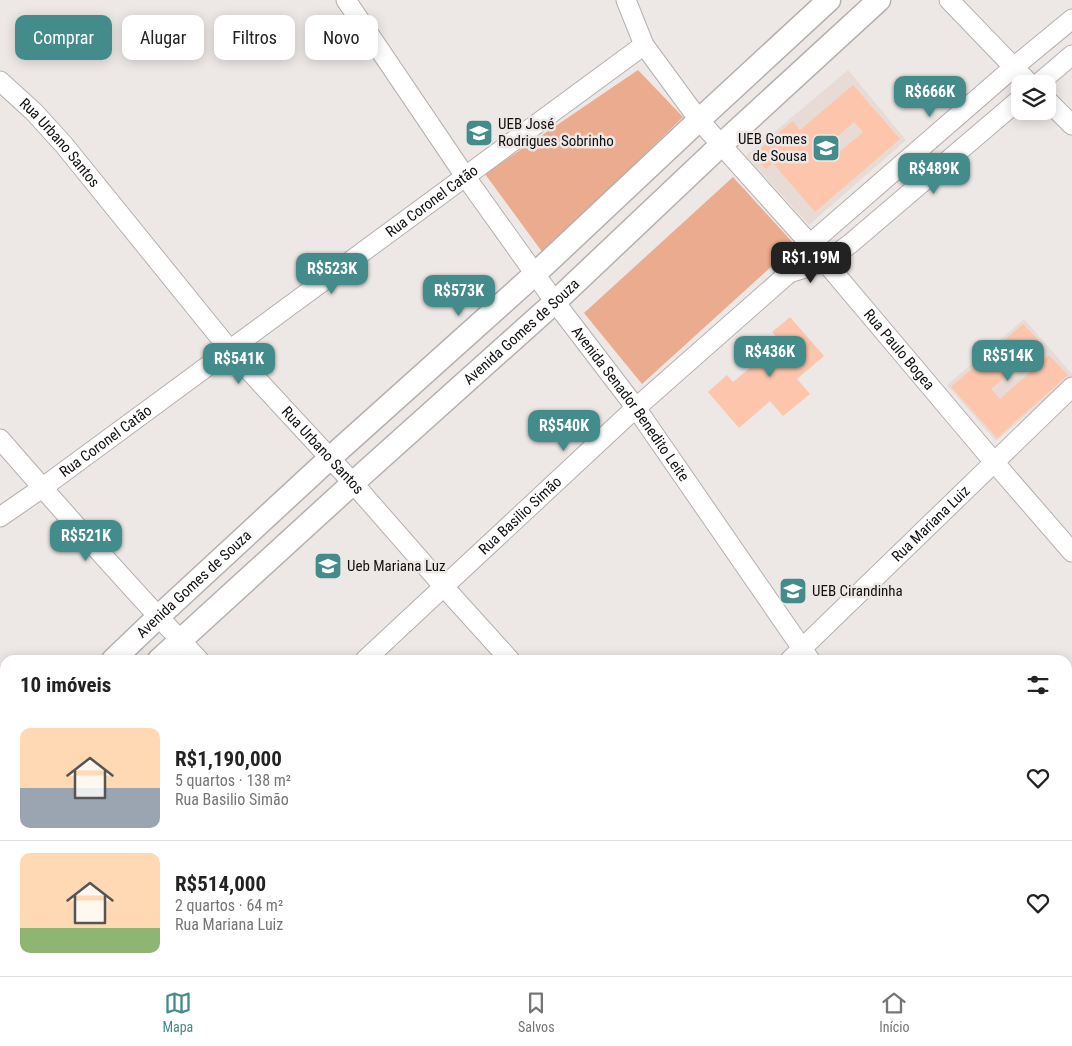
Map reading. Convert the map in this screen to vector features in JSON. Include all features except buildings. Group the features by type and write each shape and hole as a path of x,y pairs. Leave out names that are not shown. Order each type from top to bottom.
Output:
{"street":[{"name":"Avenida Senador Benedito Leite","path":"346,0 465,176 555,302 636,408 800,655"},
{"name":"Rua Paulo Bogea","path":"626,0 644,45 699,120 810,244 1072,552"},
{"name":"Avenida Gomes de Souza","path":"118,655 330,458 535,274 829,0"},
{"name":"Avenida Gomes de Souza","path":"164,655 555,302 722,144 879,0"},
{"path":"949,0 1022,75"},
{"name":"Rua Basilio Simão","path":"370,655 636,408 788,273 810,244 1072,19"},
{"name":"Rua Coronel Catão","path":"0,517 644,45"},
{"path":"1049,75 1072,55"},
{"name":"Rua Urbano Santos","path":"0,81 34,112 64,145 230,350 353,483 505,655"},
{"name":"Rua Basilio Simão","path":"788,273 825,262 850,244 1011,107"},
{"path":"1056,109 1072,125"},
{"name":"Rua Mariana Luiz","path":"802,655 994,462 1072,387"},
{"path":"0,439 42,488 194,655"}],"shaded area":[{"path":"638,70 683,117 543,253 485,174"},
{"name":"UEB Gomes de Sousa","path":"848,70 906,140 809,225 746,156"},
{"path":"733,177 795,245 642,384 584,313"},
{"path":"1024,319 1072,376 996,441 947,385"}],"place":[{"name":"UEB José Rodrigues Sobrinho","path":"479,133"},
{"name":"UEB Gomes de Sousa","path":"826,148"},
{"name":"Ueb Mariana Luz","path":"328,566"},
{"name":"UEB Cirandinha","path":"793,591"}]}
